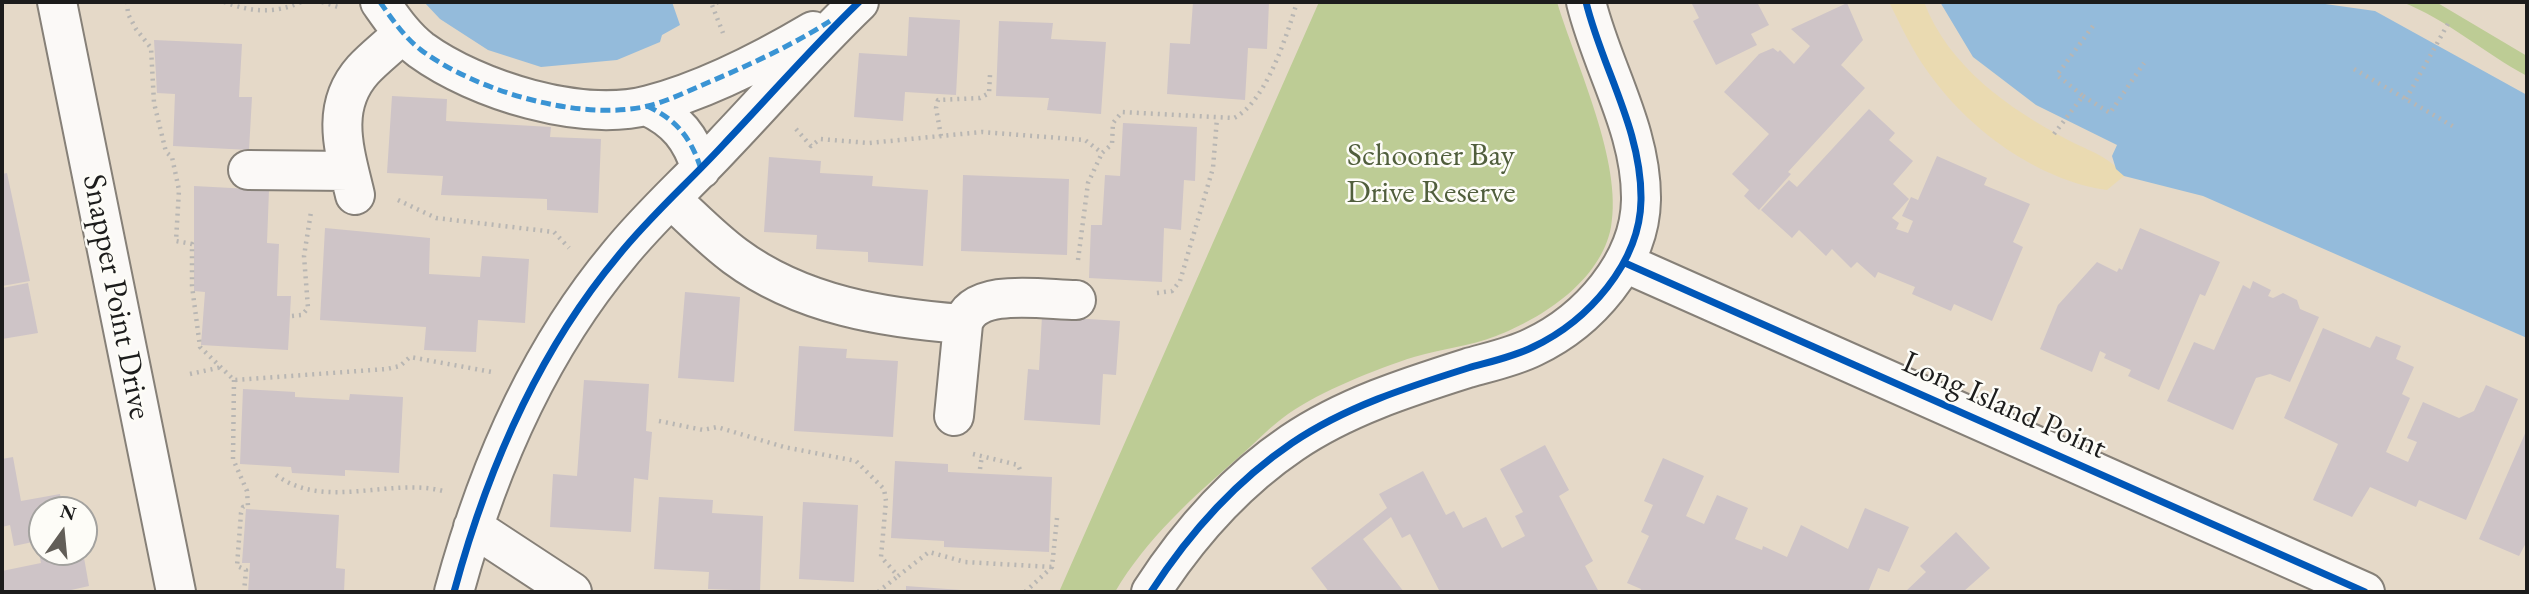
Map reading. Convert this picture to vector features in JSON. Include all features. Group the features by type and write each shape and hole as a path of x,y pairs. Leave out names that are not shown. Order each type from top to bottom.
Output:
{"street":[{"name":"Snapper Point Drive","path":"57,2 176,592"},
{"path":"380,2 403,33 421,50 451,68 530,99 592,110 647,106 759,60 820,28 859,2"},
{"path":"454,592 478,514 533,381 599,279 819,40 859,2"},
{"path":"1152,592 1214,508 1293,443 1373,401 1532,348 1586,311 1625,263 1640,217 1635,146 1586,2"},
{"path":"248,170 353,183 341,124 344,98 361,72 403,33"},
{"path":"647,106 680,127 691,141 701,169"},
{"path":"671,199 736,256 807,292 873,315 963,324"},
{"name":"Long Island Point","path":"1625,263 2365,592"},
{"path":"954,416 963,324 970,309 989,299 1076,300"},
{"path":"478,514 572,592"}],"path":[{"path":"127,2 128,14 151,48 154,103 166,152 172,157 179,190 176,241 192,244 192,286 200,347 234,380 233,458 248,498 248,506 243,508 241,513 237,566 246,570 244,592"},
{"path":"224,2 248,10 274,11 301,2"},
{"path":"1076,300 1079,242 1088,183 1102,153 1112,144 1113,123 1122,112 1234,118 1248,110 1283,47 1297,2"},
{"path":"2406,99 2449,22"},
{"path":"2093,26 2057,75 2082,96 2110,113 2144,63"},
{"path":"2354,69 2456,128"},
{"path":"941,136 938,100 980,98 989,93 990,75"},
{"path":"2054,134 2082,96"},
{"path":"766,100 811,146 820,139 869,143 982,132 1044,140 1074,139 1085,141 1102,153"},
{"path":"1157,293 1172,291 1180,281 1213,168 1217,118"},
{"path":"292,316 302,316 308,309 304,256 353,183 436,218 554,232 599,279"},
{"path":"234,380 387,369 400,366 410,357 533,381"},
{"path":"190,374 222,368"},
{"path":"659,421 703,430 717,427 784,447 856,461 884,489 886,501 881,557 898,576"},
{"path":"968,454 1009,461 1018,465 1021,472"},
{"path":"980,469 982,455"},
{"path":"276,475 293,485 320,490 362,492 423,485 478,514"},
{"path":"1025,592 1052,566 1057,518"},
{"path":"878,592 929,552 965,562 1052,566"}],"green space":[{"name":"Schooner Bay Drive Reserve","path":"1319,2 1557,2 1596,114 1610,173 1613,201 1611,227 1605,246 1583,280 1550,308 1532,319 1486,339 1414,357 1366,374 1316,397 1288,414 1172,519 1141,554 1115,592 1059,592"},
{"path":"2402,2 2436,2 2527,56 2527,76 2435,18"}],"sand":[{"path":"1889,2 1924,2 1948,46 1983,83 2003,100 2046,128 2106,159 2124,176 2107,190 2055,175 2006,149 1984,132 1944,93 1917,55"}],"water":[{"path":"424,2 672,2 680,25 662,35 660,42 617,60 541,67 488,50 440,19"},
{"path":"1940,2 2311,2 2375,11 2527,95 2527,338 2203,196 2124,176 2116,169 2112,156 2117,145 2036,105 1973,57"}],"building":[{"path":"1193,2 1269,2 1267,49 1248,48 1245,100 1167,94 1170,43 1190,44"},
{"path":"1691,2 1757,2 1769,25 1751,34 1757,45 1716,65 1693,21 1699,18"},
{"path":"1847,3 1863,40 1841,65 1865,88 1788,172 1791,174 1759,210 1744,196 1749,190 1732,174 1769,134 1724,92 1759,54 1773,48 1778,52 1780,50 1794,64 1810,46 1791,29"},
{"path":"909,17 960,20 956,95 905,92 903,121 854,117 859,53 907,56"},
{"path":"999,21 1053,23 1051,39 1106,42 1101,114 1047,110 1049,98 996,96"},
{"path":"154,40 242,44 239,97 252,97 249,150 173,146 175,94 157,93"},
{"path":"392,96 447,99 446,121 551,127 550,137 601,139 598,213 547,210 547,199 441,195 443,176 387,173"},
{"path":"1869,109 1895,133 1889,140 1913,161 1893,184 1909,199 1892,218 1899,223 1896,229 1908,233 1913,221 1902,216 1911,197 1918,200 1937,156 1987,178 1984,185 2030,204 2013,242 2023,247 1992,321 1954,304 1951,311 1912,294 1915,287 1878,272 1875,278 1857,262 1851,268 1832,249 1826,256 1799,230 1792,238 1761,210 1789,180 1797,187"},
{"path":"1123,123 1197,127 1195,181 1184,180 1181,230 1164,228 1162,282 1089,278 1091,225 1102,225 1105,175 1120,176"},
{"path":"769,157 821,161 820,173 873,176 872,186 928,190 923,266 868,262 868,252 816,249 817,235 764,232"},
{"path":"7,173 30,281 2,286 2,174"},
{"path":"963,175 1069,179 1067,255 961,251"},
{"path":"194,186 269,190 267,243 279,244 277,296 291,296 288,350 201,345 205,292 194,291"},
{"path":"325,228 430,238 429,274 480,277 482,256 529,259 525,323 478,320 476,352 424,350 426,327 320,320"},
{"path":"2140,228 2220,262 2205,296 2200,294 2159,390 2128,376 2131,370 2104,358 2106,354 2100,351 2092,372 2040,349 2058,305 2097,262 2117,272 2119,268 2122,270"},
{"path":"2253,281 2271,290 2268,296 2273,298 2283,293 2297,300 2300,309 2319,317 2290,382 2270,374 2256,378 2233,430 2167,401 2194,342 2214,350 2243,285 2250,289"},
{"path":"28,283 38,333 2,339 2,288"},
{"path":"685,292 740,297 734,382 678,378"},
{"path":"1042,316 1120,321 1116,375 1103,374 1100,425 1024,420 1028,369 1039,370"},
{"path":"2323,328 2370,348 2376,336 2401,346 2396,359 2414,367 2402,394 2410,398 2386,452 2408,462 2417,442 2407,438 2423,402 2459,418 2474,411 2486,385 2518,399 2466,520 2419,500 2416,507 2370,487 2352,517 2313,500 2338,444 2284,418"},
{"path":"799,346 847,349 846,358 898,361 893,437 794,431"},
{"path":"584,380 649,384 646,431 652,432 648,480 634,478 631,532 550,527 553,474 577,476"},
{"path":"243,389 295,392 295,397 349,400 350,394 403,397 399,473 345,470 345,476 292,473 291,467 240,464"},
{"path":"2527,429 2527,541 2519,556 2479,539"},
{"path":"1545,445 1569,490 1559,496 1593,561 1585,566 1599,592 1440,592 1410,534 1402,538 1391,517 1363,539 1404,592 1329,592 1311,568 1387,508 1379,494 1423,471 1446,515 1454,511 1463,528 1486,517 1502,548 1525,536 1515,516 1523,512 1500,469"},
{"path":"13,457 21,501 28,500 28,543 14,546 10,525 2,527 2,459"},
{"path":"1663,458 1704,476 1686,516 1704,524 1717,495 1748,508 1735,539 1762,550 1763,546 1787,557 1801,525 1848,549 1865,508 1909,527 1889,572 1878,568 1868,592 1640,592 1641,589 1627,583 1649,536 1641,532 1653,505 1644,501"},
{"path":"895,461 948,464 948,472 1052,477 1049,552 944,547 944,541 891,538"},
{"path":"659,497 713,500 712,513 763,516 760,591 708,589 709,572 654,569"},
{"path":"803,502 858,505 854,582 799,579"},
{"path":"246,509 339,515 336,568 345,569 344,592 248,592 250,563 242,563"},
{"path":"1956,532 1990,568 1963,592 1905,592 1926,572 1920,566"},
{"path":"28,566 85,566 89,586 62,592 2,592 2,571"},
{"path":"906,586 961,590 961,592 906,592"}],"marked path":[{"path":"380,2 415,45 444,65 499,90 561,106 592,110 621,110 663,101 770,55 830,21"},
{"path":"647,106 675,124 693,148 701,169"}],"cycle path":[{"path":"454,592 482,502 518,415 539,373 589,293 643,227 859,2"},
{"path":"1151,592 1214,510 1252,474 1292,443 1333,419 1377,399 1533,347 1573,322 1607,287 1621,267 1638,223 1640,174 1628,124 1586,2"},
{"path":"1625,263 2365,592"}]}
